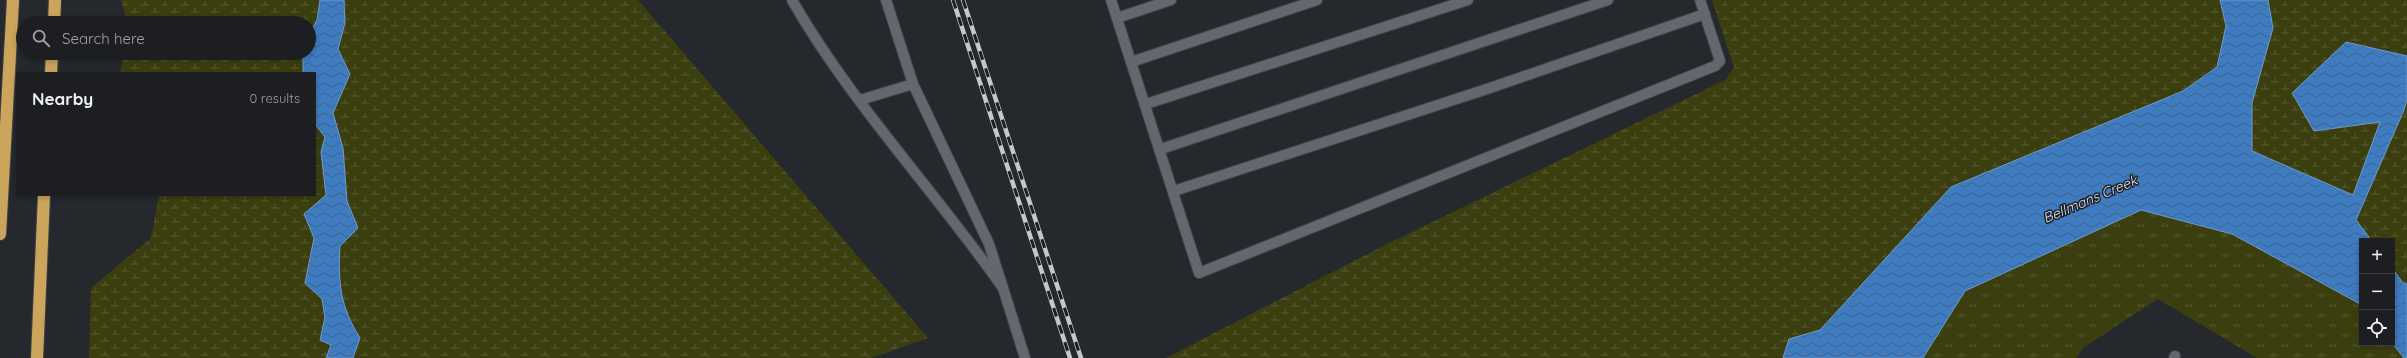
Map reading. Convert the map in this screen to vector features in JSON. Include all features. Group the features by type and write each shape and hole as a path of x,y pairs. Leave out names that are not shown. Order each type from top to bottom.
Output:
{"highway":[{"path":"0,234 13,0"},
{"path":"55,16 56,0"},
{"path":"50,72 51,60"},
{"path":"37,358 44,196"}],"lane":[{"path":"792,0 818,46 970,241 1003,288"},
{"path":"886,0 914,84 989,244 1026,358"},
{"path":"1111,0 1200,273 1715,66 1720,61 1700,0"},
{"path":"1117,18 1171,0"},
{"path":"1131,62 1318,0"},
{"path":"1146,104 1468,0"},
{"path":"1160,149 1608,0"},
{"path":"1174,191 1487,89 1705,14"},
{"path":"860,100 914,84"}],"green space":[{"path":"121,0 320,0 316,22 316,16 126,16"},
{"path":"344,0 638,0 928,338 871,358 353,358 360,338 353,326 344,304 340,283 339,260 340,246 358,228 347,201 343,148 333,113 350,74 338,49 345,23"},
{"path":"1712,0 2220,0 2226,26 2217,66 2183,91 1951,187 1820,330 1789,339 1783,358 1166,358 1385,245 1725,80 1734,68"},
{"path":"2268,0 2407,0 2407,56 2346,42 2314,131 2380,122 2353,195 2252,151 2252,103 2273,28"},
{"path":"123,60 303,60 303,72 120,72"},
{"path":"2407,99 2407,284 2403,283 2395,272 2395,238 2370,238 2356,220"},
{"path":"316,125 325,137 321,152 326,195 304,214 314,238 305,283 322,299 325,317 320,340 331,345 326,358 89,358 91,288 151,238 159,196 316,196"},
{"path":"2141,210 2232,234 2359,302 2359,346 2394,346 2404,358 2257,358 2158,299 2084,347 2076,358 1923,358 1965,291"}],"water":[{"path":"320,0 344,0 345,23 338,49 350,74 333,113 343,148 347,201 358,228 340,246 339,259 340,283 344,305 360,338 353,358 326,358 331,345 320,340 325,317 322,299 305,283 314,238 304,214 326,195 321,152 325,137 316,125 316,72 303,72 303,60 316,60 317,20"},
{"name":"Bellmans Creek","path":"2220,0 2268,0 2273,28 2252,103 2252,151 2353,195 2380,122 2314,131 2292,93 2346,42 2407,56 2407,99 2404,110 2356,220 2370,238 2359,238 2359,303 2232,234 2141,210 1965,291 1923,358 1783,358 1789,339 1820,330 1951,187 2183,91 2217,67 2226,26"},
{"path":"2395,272 2403,283 2407,284 2407,358 2404,358 2394,346"}],"railway":[{"path":"953,0 1070,358"},
{"path":"963,0 1081,358"}]}
